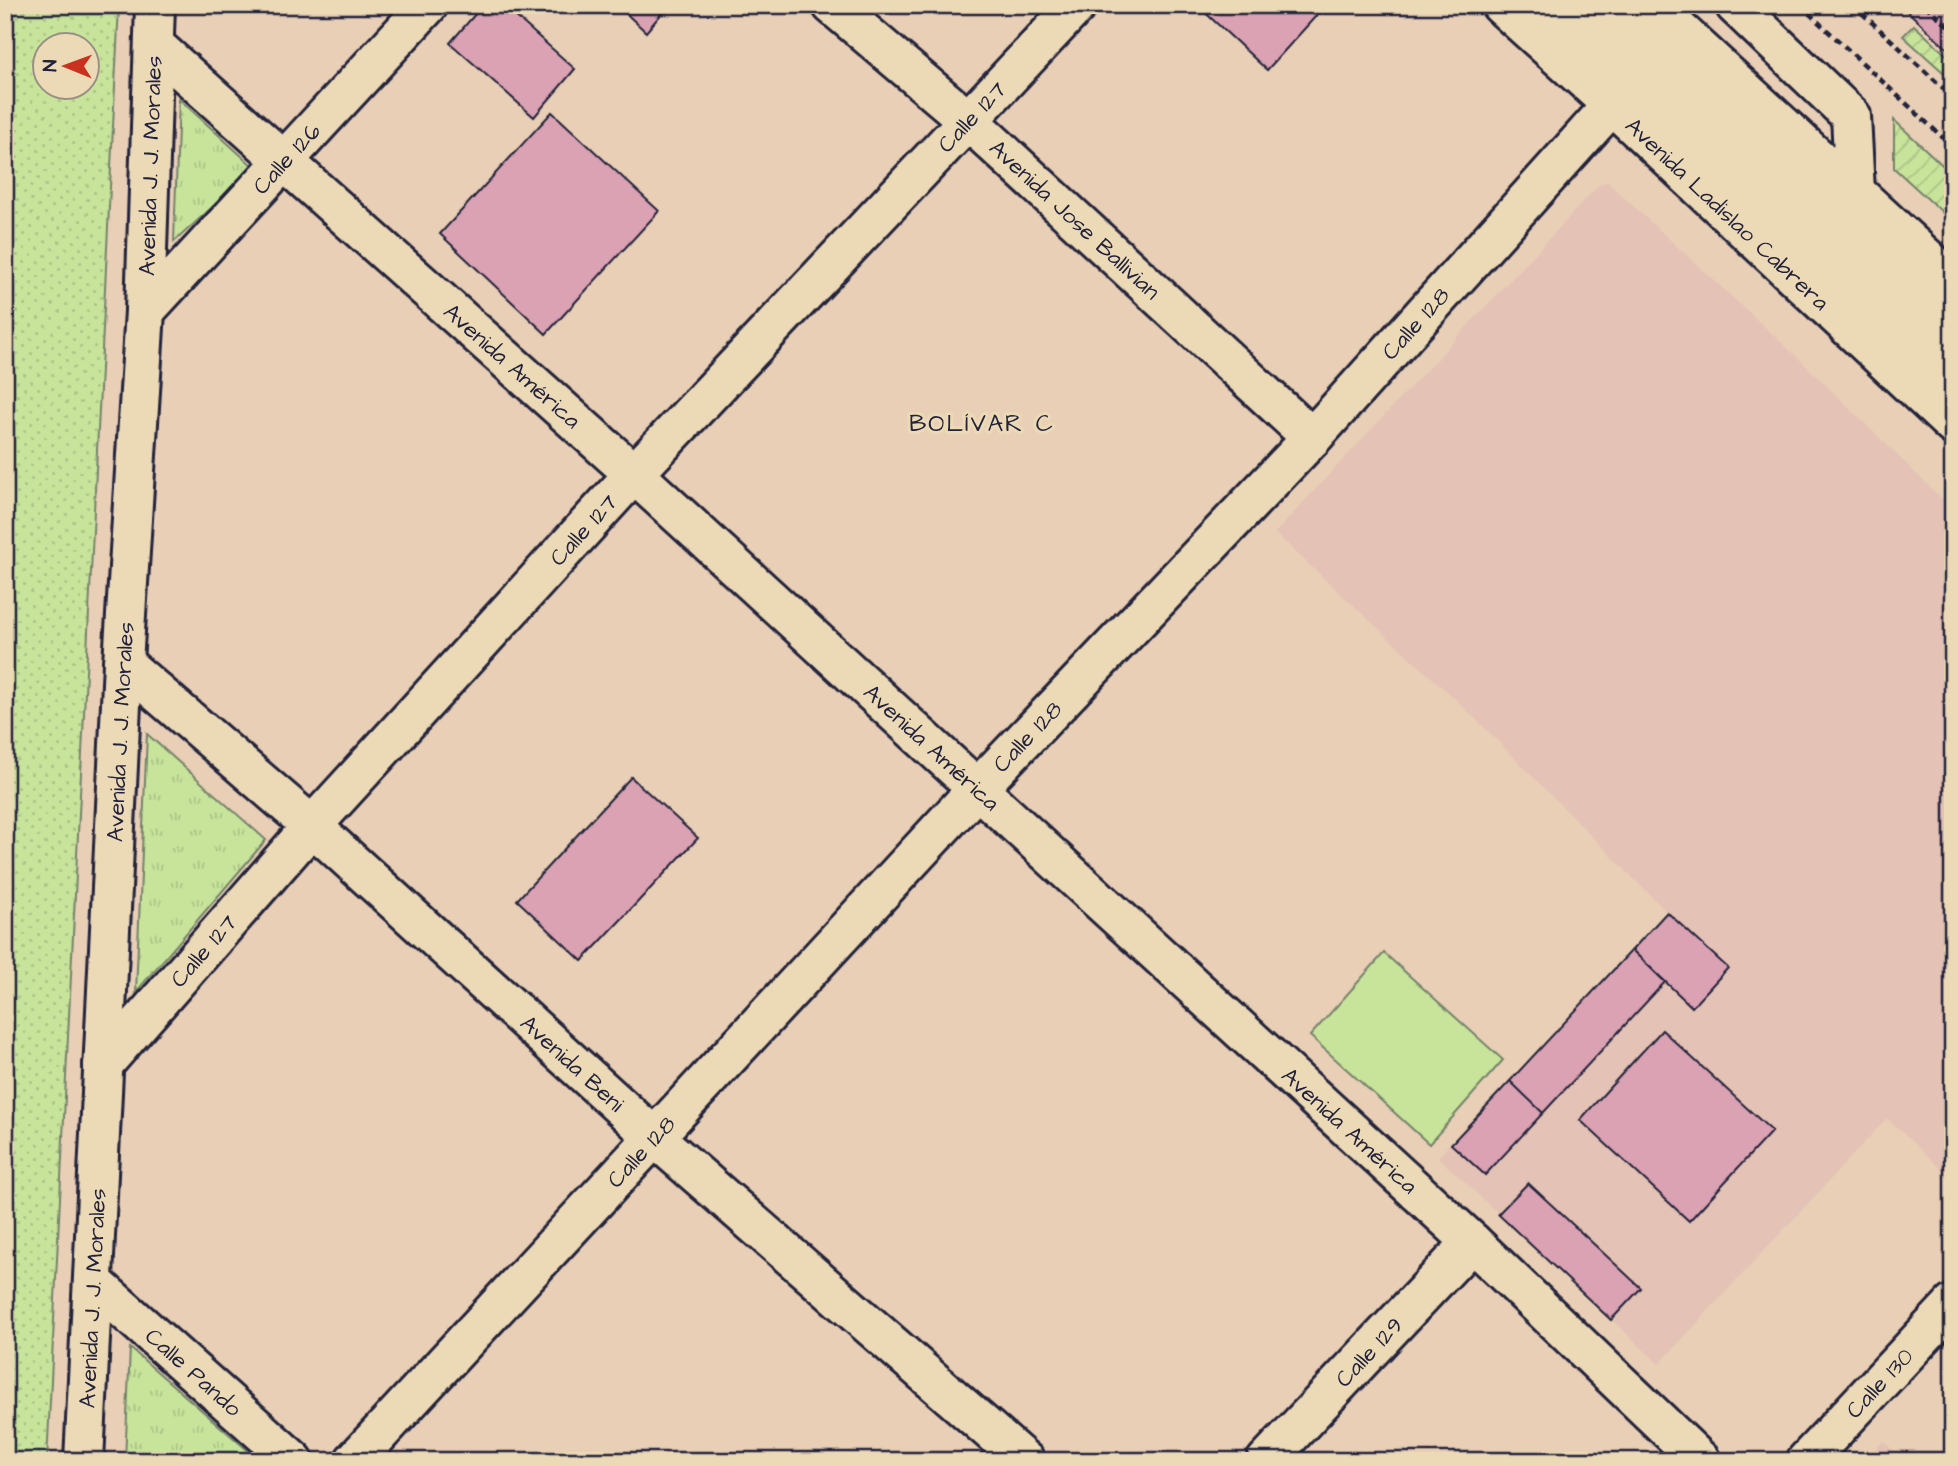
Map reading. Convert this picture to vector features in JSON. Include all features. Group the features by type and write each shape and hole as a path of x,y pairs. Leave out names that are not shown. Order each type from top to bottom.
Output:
{"main road":[{"name":"Avenida J. J. Morales","path":"84,1461 123,663 145,311 156,5"},
{"name":"Calle 126","path":"145,311 428,5"},
{"name":"Avenida Jose Ballivian","path":"832,5 970,122 1312,438"},
{"name":"Calle 127","path":"103,1065 312,826 635,474 970,122 1077,5"},
{"name":"Avenida Ladislao Cabrera","path":"1502,5 1953,425"},
{"name":"Avenida Ladislao Cabrera","path":"1550,5 1953,378"},
{"path":"1604,5 1953,327"},
{"path":"1652,5 1953,282"},
{"path":"1735,5 1851,116 1855,192"},
{"name":"Avenida América","path":"154,45 635,474 976,790 1472,1242 1701,1461"},
{"name":"Calle 128","path":"354,1461 976,790 1312,438 1612,105"},
{"name":"Avenida Beni","path":"123,663 312,826 654,1137 1025,1461"},
{"name":"Calle 129","path":"1266,1461 1472,1242"},
{"name":"Calle Pando","path":"93,1282 294,1461"},
{"name":"Calle 130","path":"1806,1461 1953,1304"}],"path":[{"path":"1800,5 1953,147"},
{"path":"1853,5 1953,97"},
{"path":"1925,5 1953,30"}],"shaded area":[{"path":"1607,182 1795,355 1953,510 1953,1180 1887,1118 1659,1364 1438,1157 1667,912 1466,709 1275,533 1600,184"},
{"path":"1883,1441 1904,1461 1865,1461"}],"green space":[{"path":"5,5 119,5 47,1461 5,1461"},
{"path":"1914,25 1953,61 1953,81 1903,36"},
{"path":"179,99 255,168 174,242"},
{"path":"1894,120 1953,175 1953,222 1894,168"},
{"path":"147,734 266,840 136,992"},
{"path":"1384,953 1503,1060 1429,1144 1310,1036"},
{"path":"130,1348 260,1461 125,1461"}],"building":[{"path":"483,5 503,5 575,69 534,117 450,43"},
{"path":"617,5 669,5 646,32"},
{"path":"1197,5 1326,5 1267,70"},
{"path":"1901,5 1953,5 1953,54"},
{"path":"552,112 659,211 546,334 440,234"},
{"path":"631,777 698,838 582,961 517,900"},
{"path":"1667,912 1728,968 1692,1007 1632,950"},
{"path":"1632,950 1665,982 1543,1113 1510,1081"},
{"path":"1662,1030 1772,1131 1689,1221 1580,1120"},
{"path":"1510,1081 1543,1113 1485,1175 1451,1144"},
{"path":"1528,1183 1641,1288 1611,1320 1498,1214"}],"district":[{"name":"BOLÍVAR C","path":"982,423"}]}
